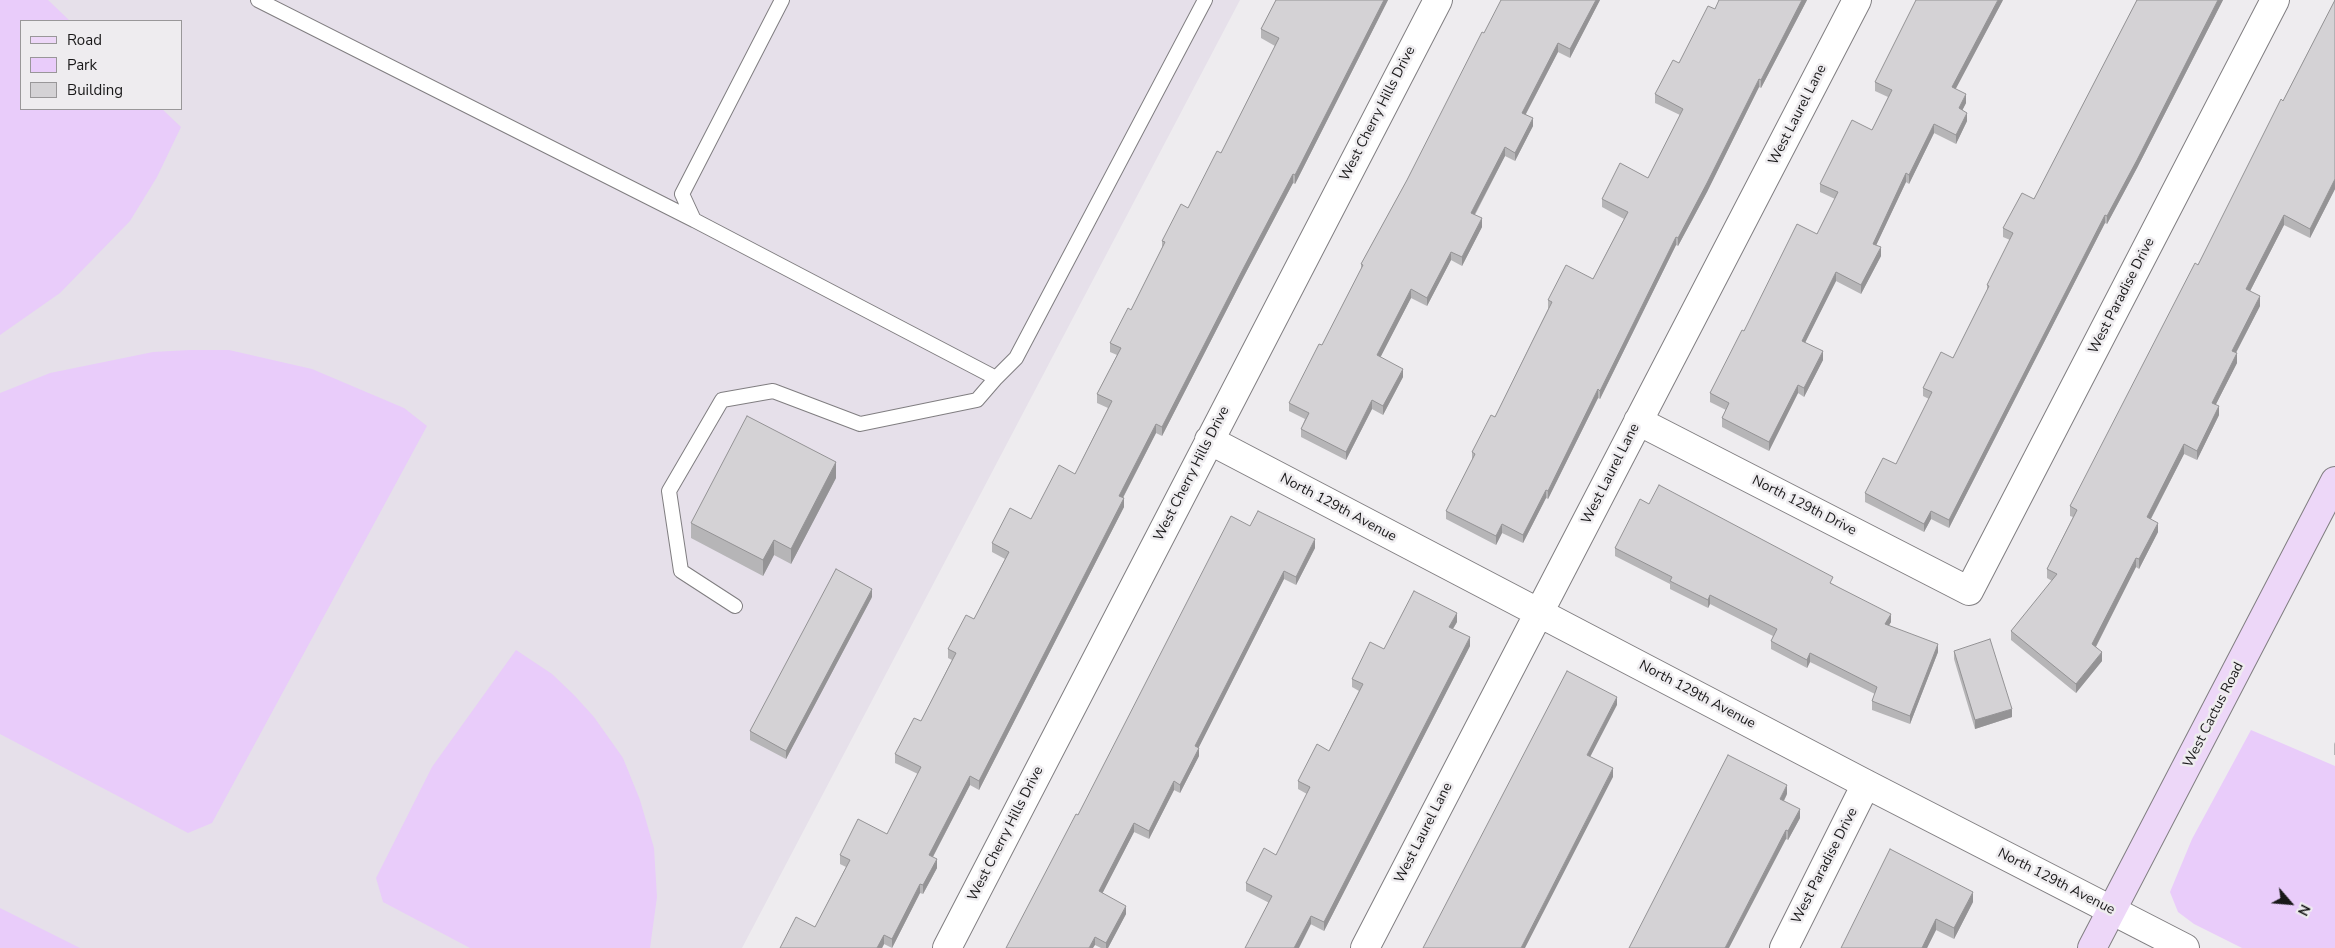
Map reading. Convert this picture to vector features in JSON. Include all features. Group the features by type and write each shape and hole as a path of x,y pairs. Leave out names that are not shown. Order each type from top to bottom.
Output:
{"main road":[{"name":"West Cactus Road","path":"2092,948 2335,481"}],"street":[{"name":"West Cherry Hills Drive","path":"947,948 1438,0"},
{"name":"West Laurel Lane","path":"1365,948 1857,0"},
{"name":"West Paradise Drive","path":"1969,591 2275,0"},
{"name":"North 129th Drive","path":"1638,421 1969,591"},
{"name":"North 129th Avenue","path":"1209,440 1866,784 2185,948"},
{"name":"West Paradise Drive","path":"1784,948 1866,784"}],"lane":[{"path":"258,0 694,220 996,378"},
{"path":"694,220 682,194 782,0"},
{"path":"735,606 681,571 669,491 722,400 773,390 860,424 976,400 1016,358 1205,0"}],"shaded area":[{"path":"0,0 1240,0 742,948 0,948"}],"green space":[{"path":"0,0 48,0 69,20 20,20 20,110 163,110 181,127 157,177 130,221 60,293 0,335"},
{"path":"229,350 312,369 404,408 427,426 212,823 188,833 0,734 0,393 50,373 153,352"},
{"path":"516,650 552,674 574,695 594,717 623,758 640,800 654,848 657,897 650,948 470,948 383,902 376,878 432,767"},
{"path":"2251,730 2335,766 2335,948 2242,948 2194,924 2178,912 2170,892 2192,839"},
{"path":"0,908 80,948 0,948"}],"building":[{"path":"1276,0 1384,0 1295,175 1293,174 1162,427 1156,424 1119,496 1124,498 979,781 970,776 929,855 937,859 923,885 920,884 892,939 884,935 877,948 780,948 796,917 815,927 850,860 840,855 858,819 887,834 921,767 895,754 914,718 921,721 956,653 948,649 966,615 974,619 1009,552 992,543 1010,508 1031,519 1059,465 1075,474 1112,401 1097,394 1121,348 1110,343 1128,308 1131,310 1165,242 1162,241 1181,204 1188,208 1217,151 1221,153 1279,38 1261,29"},
{"path":"1501,0 1596,0 1570,49 1558,43 1522,113 1533,118 1515,153 1505,147 1471,213 1482,218 1462,257 1451,252 1427,298 1411,289 1377,355 1403,369 1383,406 1372,400 1346,452 1301,429 1309,413 1289,403 1319,344 1322,345 1363,265 1361,264 1407,180 1482,32 1484,33"},
{"path":"1719,0 1802,0 1761,80 1759,79 1678,238 1676,237 1600,391 1598,389 1548,491 1546,490 1523,535 1502,524 1496,536 1446,511 1475,454 1472,452 1491,415 1495,417 1552,302 1548,300 1566,265 1593,279 1628,212 1602,199 1620,163 1648,178 1683,109 1655,94 1673,60 1679,63 1708,6 1715,9"},
{"path":"1916,0 1998,0 1952,87 1966,94 1959,108 1967,113 1956,135 1934,124 1909,175 1906,173 1873,244 1881,247 1861,285 1836,272 1802,341 1823,351 1804,388 1798,385 1769,442 1722,418 1729,403 1710,393 1742,330 1744,331 1797,224 1817,234 1838,192 1820,184 1852,120 1872,130 1892,90 1875,82"},
{"path":"2137,0 2218,0 2137,160 2107,216 2105,215 1949,520 1931,511 1924,524 1865,493 1883,458 1896,464 1932,392 1923,388 1941,352 1953,358 1989,286 1987,285 2013,233 2003,228 2022,193 2034,199"},
{"path":"2335,0 2335,179 2310,229 2284,215 2246,289 2260,296 2232,351 2237,353 2212,403 2219,406 2197,451 2184,444 2147,517 2158,523 2139,559 2136,558 2092,644 2102,652 2076,684 2011,631 2057,574 2047,569 2077,510 2070,506 2195,263 2198,265 2281,99 2283,101"},
{"path":"747,416 836,462 791,549 774,540 763,560 691,523"},
{"path":"1659,485 1833,577 1830,583 1891,614 1885,624 1938,644 1910,716 1872,701 1877,687 1810,653 1807,660 1771,641 1777,629 1710,595 1708,600 1670,581 1672,577 1615,548 1640,499 1649,504"},
{"path":"1258,511 1315,539 1296,577 1284,571 1195,746 1199,748 1180,785 1174,781 1149,831 1134,823 1099,891 1126,906 1106,943 1095,937 1089,948 1006,948 1076,814 1078,815 1231,516 1250,526"},
{"path":"836,569 872,589 786,751 750,731"},
{"path":"1414,591 1457,613 1449,627 1470,637 1324,922 1311,916 1294,948 1245,948 1272,896 1246,883 1264,848 1276,855 1310,787 1298,781 1317,744 1329,751 1363,684 1352,679 1370,642 1384,649"},
{"path":"1990,639 2012,709 1975,720 1954,651"},
{"path":"1567,671 1617,697 1587,755 1613,768 1521,948 1423,948"},
{"path":"1728,755 1787,785 1780,799 1800,809 1788,831 1786,830 1725,948 1629,948"},
{"path":"1890,849 1973,892 1954,928 1936,919 1922,948 1841,948"}]}
